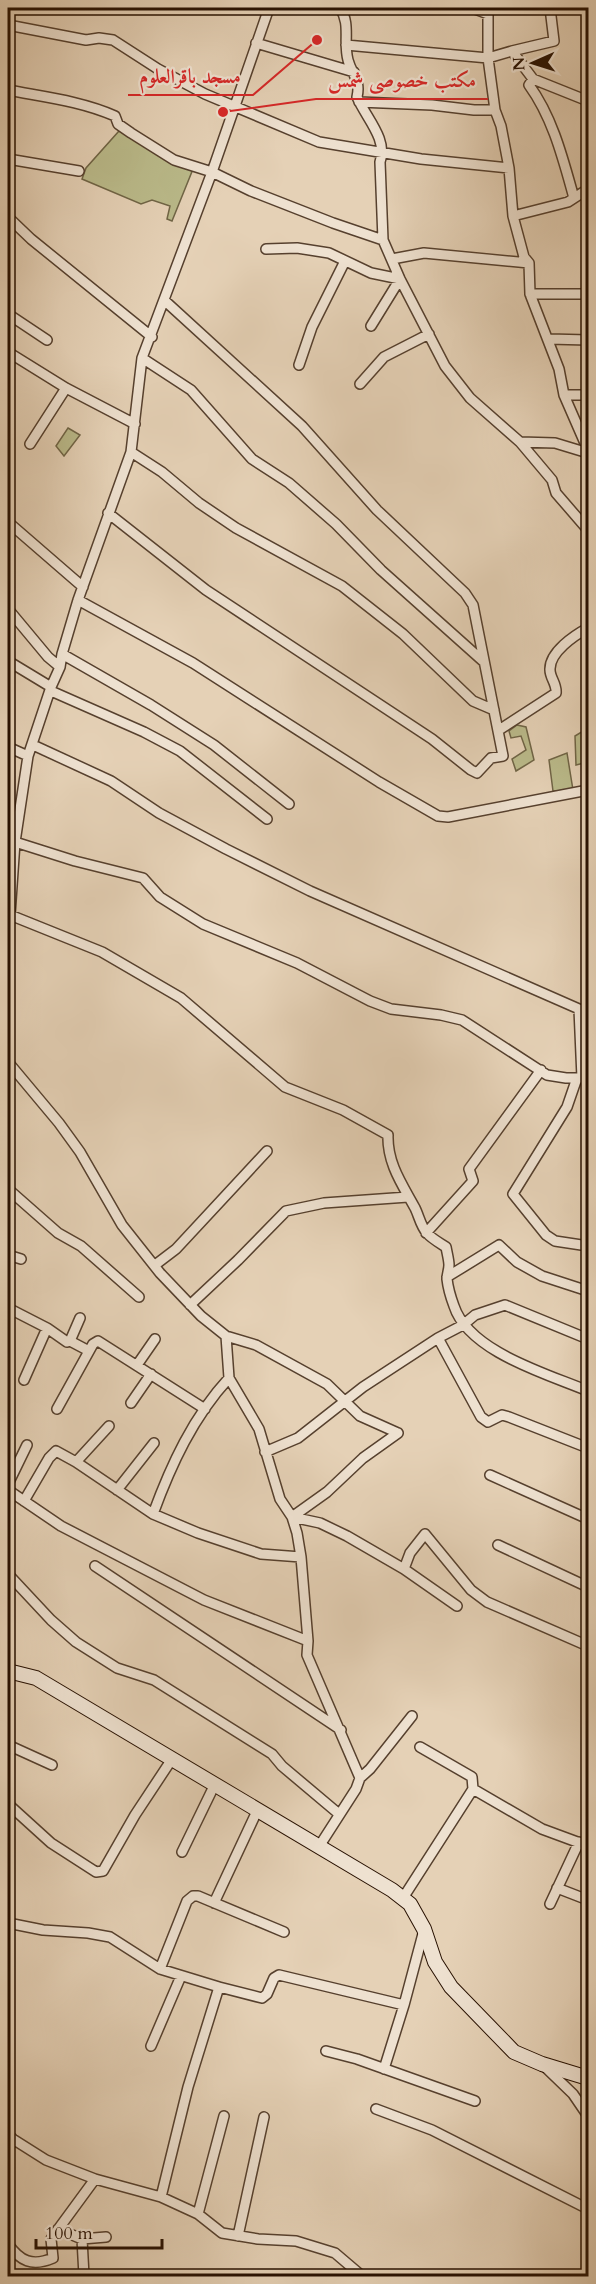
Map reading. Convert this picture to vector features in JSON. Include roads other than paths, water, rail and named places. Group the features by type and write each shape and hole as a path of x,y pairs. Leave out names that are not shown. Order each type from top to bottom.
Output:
{"street":[{"path":"268,8 212,172 152,337 142,358 131,452 78,600 60,667 28,756 13,847 9,918 102,952 181,998 285,1088 343,1110 388,1135 392,1162 401,1185 426,1233 446,1247 449,1265 447,1277 455,1309 464,1325 473,1335 513,1360 588,1391"},
{"path":"340,8 346,19 346,45 349,64 359,88 357,97 378,135 383,153 380,162 383,240 400,279 445,366 470,398 520,442 552,480 556,493 588,530"},
{"path":"472,8 488,10 488,58 495,110 509,168 513,216 524,257 528,262 530,294 541,325 549,339 559,369 564,395 588,451"},
{"path":"346,45 488,58 554,41 550,8"},
{"path":"8,25 86,40 99,38 113,40 158,69 234,107 319,142 383,153 509,168"},
{"path":"256,43 354,72"},
{"path":"512,51 532,79 588,102"},
{"path":"532,79 529,85 538,98 560,146 574,198"},
{"path":"8,90 88,105 101,110 115,116 118,124 174,160 212,172 251,191 383,240"},
{"path":"359,102 495,110"},
{"path":"8,159 79,171"},
{"path":"513,216 568,202 588,189"},
{"path":"8,217 152,337"},
{"path":"8,232 16,225"},
{"path":"266,249 297,248 329,253 371,273 400,279"},
{"path":"392,259 423,253 528,262"},
{"path":"299,365 312,327 345,261"},
{"path":"371,326 400,279"},
{"path":"530,294 588,294"},
{"path":"108,513 206,590 432,740 471,770 477,772 490,758 503,756 473,605 465,593 377,510 302,426 164,300"},
{"path":"8,314 47,340"},
{"path":"360,384 384,357 429,334"},
{"path":"549,339 588,340"},
{"path":"8,352 66,387 135,424"},
{"path":"142,358 191,390 252,459 289,483 336,524 381,570 484,662"},
{"path":"30,444 66,387"},
{"path":"564,395 588,395"},
{"path":"520,442 555,443 588,451"},
{"path":"131,452 162,472 199,503 237,528 342,586 403,634 473,701 494,710"},
{"path":"8,522 83,587"},
{"path":"78,600 193,663 369,776 438,816 448,817 588,790"},
{"path":"8,609 48,657 60,667"},
{"path":"499,730 556,693 550,673 550,664 566,641 588,628"},
{"path":"62,654 151,705 214,745 289,804"},
{"path":"8,661 51,689 180,751 267,819"},
{"path":"33,745 111,781 159,813 197,834 300,885 579,1009 583,1078 513,1194 546,1235 555,1241 588,1246"},
{"path":"8,747 28,756"},
{"path":"13,847 143,879 160,897 203,924 297,963 370,1001 391,1009 462,1020 552,1076 583,1078"},
{"path":"8,1062 80,1152 122,1225 190,1305 226,1336 256,1344 327,1384 360,1416 398,1433 363,1458 327,1491 292,1517"},
{"path":"426,1233 473,1181 469,1168 542,1070"},
{"path":"154,1265 187,1238 267,1151"},
{"path":"8,1189 58,1233 81,1246 139,1297"},
{"path":"190,1305 286,1211 324,1203 408,1197"},
{"path":"447,1277 499,1245 517,1262 542,1276 588,1291"},
{"path":"8,1255 21,1259"},
{"path":"265,1452 298,1438 363,1387 438,1338 464,1325 475,1315 505,1305 588,1339"},
{"path":"8,1308 89,1352"},
{"path":"70,1341 80,1318"},
{"path":"24,1380 47,1328"},
{"path":"226,1336 229,1378 259,1429 280,1499 292,1517 301,1557 308,1654 360,1778"},
{"path":"438,1338 481,1418 488,1422 502,1415 588,1448"},
{"path":"137,1365 155,1339"},
{"path":"57,1409 95,1342 98,1341 205,1409"},
{"path":"131,1403 151,1374"},
{"path":"153,1514 178,1450 229,1378"},
{"path":"76,1462 109,1426"},
{"path":"117,1490 154,1443"},
{"path":"8,1484 27,1445"},
{"path":"24,1502 49,1458 56,1451 153,1514 198,1533 261,1554 301,1557"},
{"path":"490,1475 588,1519"},
{"path":"8,1490 61,1526 204,1600 308,1641"},
{"path":"292,1517 320,1523 347,1536 404,1569 457,1606"},
{"path":"404,1569 410,1553 425,1534 471,1590 487,1602 588,1646"},
{"path":"498,1545 588,1587"},
{"path":"95,1566 341,1730"},
{"path":"8,1574 51,1620 76,1642 117,1668 154,1680 272,1754 282,1766 339,1814"},
{"path":"8,1671 36,1678 320,1845 404,1899 410,1904 424,1929 435,1962 451,1987 514,2052 542,2064 588,2078"},
{"path":"320,1845 360,1778 370,1769 412,1716"},
{"path":"8,1745 52,1765"},
{"path":"404,1899 473,1789 472,1777 420,1747"},
{"path":"8,1804 51,1843 96,1872 103,1871 135,1815 172,1759"},
{"path":"182,1852 215,1784"},
{"path":"473,1789 542,1829 584,1844 550,1904"},
{"path":"214,1903 258,1809"},
{"path":"557,1888 588,1900"},
{"path":"160,1969 187,1901 193,1896 198,1896 284,1932"},
{"path":"8,1923 43,1930 110,1937 160,1969 262,1998 267,1994 274,1978 279,1975 404,2005"},
{"path":"384,2069 424,1929"},
{"path":"151,2046 181,1976"},
{"path":"160,2197 188,2086 219,1987"},
{"path":"326,2051 475,2101"},
{"path":"542,2064 573,2094 588,2116"},
{"path":"376,2109 432,2130 588,2210"},
{"path":"198,2214 224,2116"},
{"path":"237,2235 264,2117"},
{"path":"8,2150 10,2137 46,2160 95,2179 160,2197 198,2214 222,2233 296,2241 335,2253 362,2277"},
{"path":"8,2244 18,2259 36,2263 53,2258 51,2239 95,2179"},
{"path":"58,2229 82,2239 106,2237"},
{"path":"82,2239 84,2277"}],"place":[{"name":"مسجد باقرالعلوم","path":"317,40"},
{"name":"مکتب خصوصی شمس","path":"223,112"}]}
